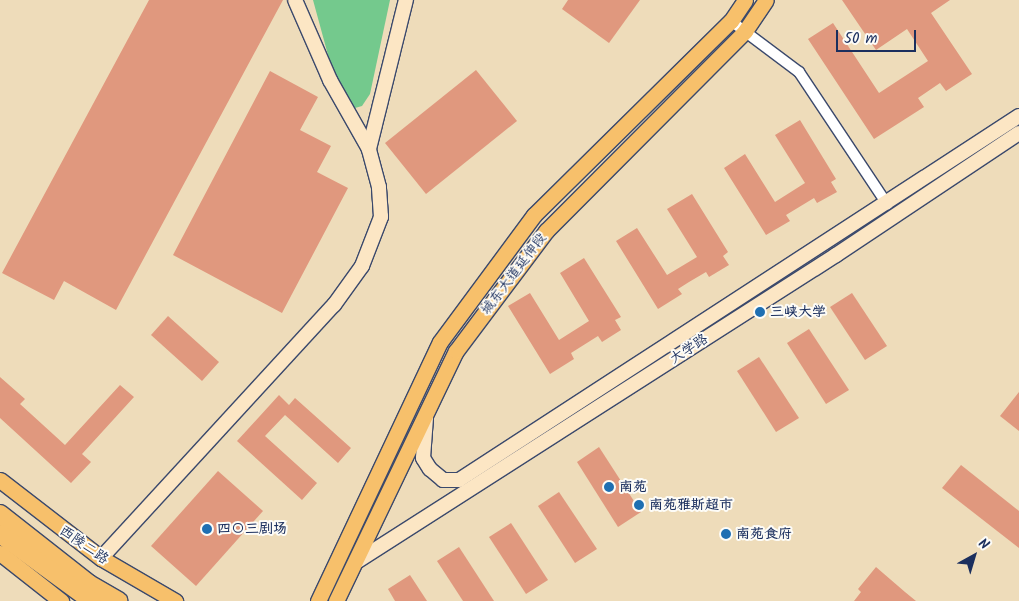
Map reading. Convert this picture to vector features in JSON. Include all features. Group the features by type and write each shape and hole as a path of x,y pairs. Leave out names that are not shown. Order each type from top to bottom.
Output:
{"highway":[{"path":"0,514 89,584 118,601"},
{"path":"0,534 92,601"}],"main road":[{"path":"101,558 334,305 362,266 381,217 379,187 369,149 330,80 295,0"},
{"path":"369,149 406,0"},
{"name":"城东大道延伸段","path":"318,601 440,342 534,215 731,21 745,0"},
{"name":"城东大道延伸段","path":"336,601 426,417 456,351 546,231 745,30 766,0"},
{"name":"大学路","path":"426,417 423,458 443,480 459,480 887,204 1019,116"},
{"name":"大学路","path":"356,562 836,255 1019,133"},
{"name":"西陵二路","path":"0,480 101,558 175,601"},
{"path":"0,553 61,601"}],"street":[{"path":"731,21 745,30 804,78 887,204"}],"green space":[{"path":"313,0 390,0 370,94 362,106 355,108 348,104 334,77"}],"building":[{"path":"149,0 283,0 116,310 64,281 54,300 2,273"},
{"path":"568,0 640,0 609,43 562,9"},
{"path":"842,0 950,0 931,13 972,74 946,91 940,83 918,98 924,107 874,139 808,39 833,23 879,93 928,61 907,29 876,50"},
{"path":"476,70 517,121 426,194 385,143"},
{"path":"270,71 318,97 300,130 331,146 317,172 348,188 282,313 173,255"},
{"path":"800,120 836,179 831,182 837,192 817,203 814,198 786,215 790,221 766,235 724,168 745,154 775,202 805,183 775,135"},
{"path":"692,194 728,252 723,256 729,265 709,277 706,272 689,282 678,289 682,294 658,309 616,241 637,228 667,275 697,257 667,209"},
{"path":"584,258 621,317 615,320 621,330 602,342 598,336 571,353 574,359 550,374 508,306 530,293 559,340 589,321 560,273"},
{"path":"852,293 887,346 865,360 830,307"},
{"path":"168,316 219,362 202,381 151,335"},
{"path":"809,329 849,390 826,404 787,343"},
{"path":"759,357 799,418 776,432 737,371"},
{"path":"0,377 25,399 20,404 65,445 120,385 134,397 82,454 91,462 71,483 0,418"},
{"path":"1019,392 1019,431 1000,416"},
{"path":"279,395 289,405 295,398 351,448 338,463 285,415 265,436 317,483 302,500 237,441"},
{"name":"南苑","path":"599,447 641,512 618,527 577,462"},
{"path":"961,465 1019,511 1019,548 942,488"},
{"name":"四〇三剧场","path":"218,471 263,511 196,586 151,546"},
{"path":"559,492 597,549 575,563 538,506"},
{"path":"511,523 548,580 526,594 489,537"},
{"path":"459,547 494,601 463,601 437,561"},
{"path":"876,567 916,601 854,601 861,592 858,589"},
{"path":"410,575 427,601 395,601 388,589"}],"place":[{"name":"三峡大学","path":"760,312"},
{"name":"南苑","path":"609,487"},
{"name":"南苑雅斯超市","path":"639,505"},
{"name":"四〇三剧场","path":"207,529"},
{"name":"南苑食府","path":"726,534"}]}
